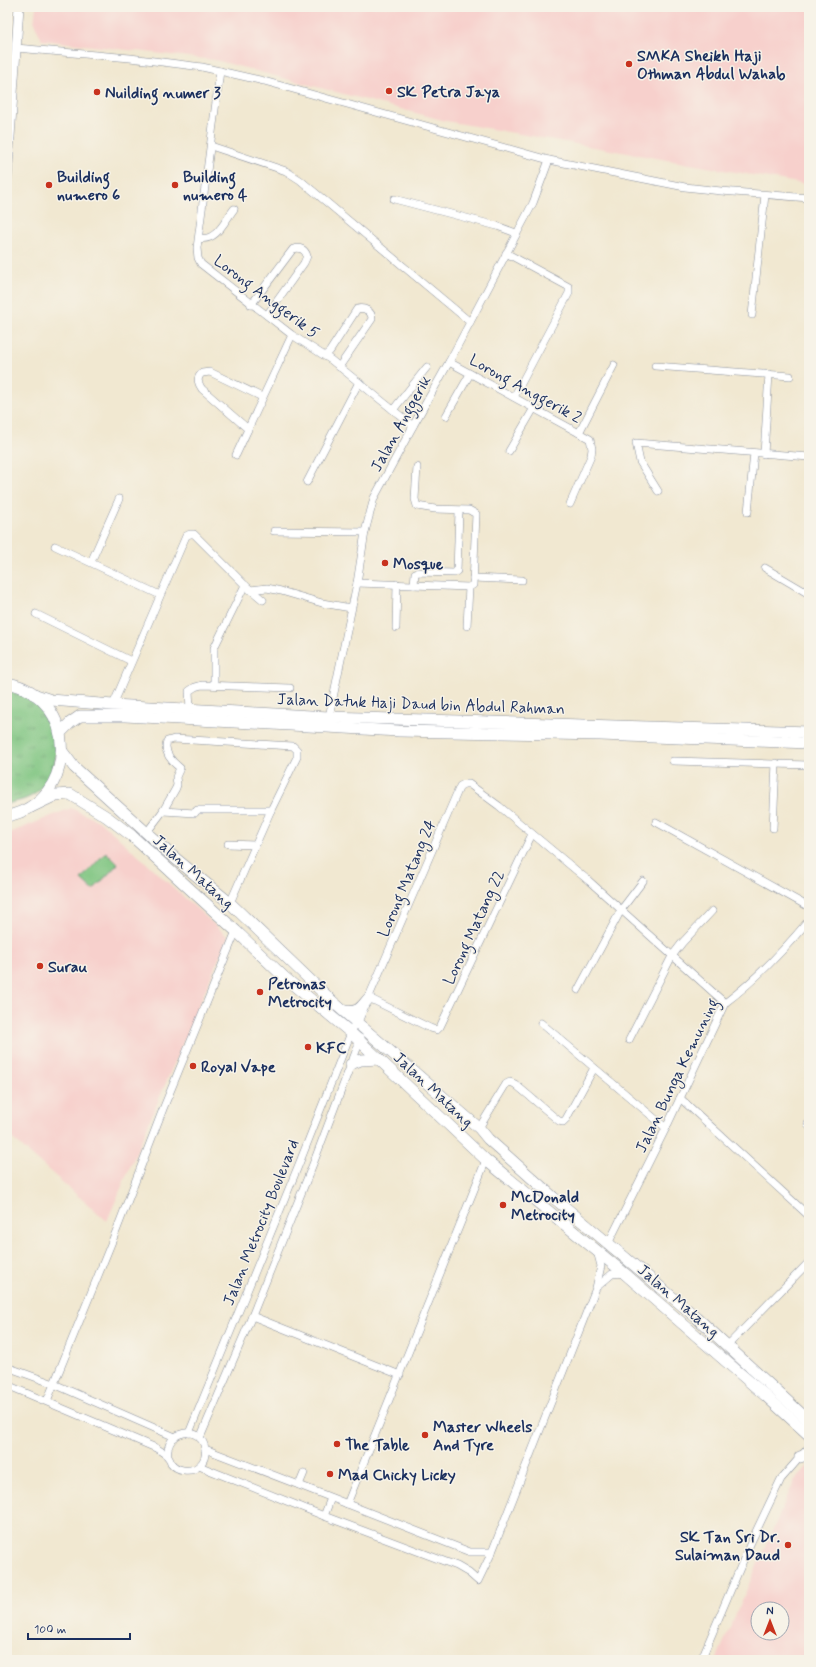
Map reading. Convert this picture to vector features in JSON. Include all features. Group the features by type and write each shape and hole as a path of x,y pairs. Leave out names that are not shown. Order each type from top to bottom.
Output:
{"main road":[{"path":"7,816 31,807 42,798 52,786 58,772 62,750 60,734 52,714 44,703 33,694 12,684"},
{"name":"Jalan Datuk Haji Daud bin Abdul Rahman","path":"33,694 51,700 113,705 329,717 809,732"},
{"name":"Jalan Datuk Haji Daud bin Abdul Rahman","path":"60,734 74,719 80,716 125,716 400,731 600,735 809,743"},
{"name":"Jalan Matang","path":"62,750 74,767 170,854 230,903 344,1011 479,1128 488,1139 554,1198 676,1300 808,1420"},
{"name":"Jalan Matang","path":"31,807 56,794 70,794 107,817 132,836 284,977 350,1032 486,1160 624,1273 809,1435"},
{"path":"344,1011 352,1012 358,1010 369,998"},
{"path":"351,1064 361,1060 379,1059"}],"street":[{"path":"7,180 19,7"},
{"path":"16,48 171,63 220,71 264,81 549,160 685,187 809,198"},
{"name":"Lorong Anggerik 5","path":"220,71 197,248 198,258 201,264 251,305 292,335 325,356 413,426"},
{"path":"211,146 286,171 300,180 470,322"},
{"name":"Jalan Anggerik","path":"329,717 357,583 365,532 374,498 449,362 533,203 549,160"},
{"path":"752,315 765,195"},
{"path":"394,199 497,226 516,233"},
{"path":"199,238 206,240 213,237 234,209"},
{"path":"251,305 291,251 298,248 304,251 307,257 303,266 266,315"},
{"path":"506,253 569,288 569,293 514,397"},
{"path":"325,356 330,351 357,309 364,309 369,312 372,319 339,367"},
{"path":"236,455 292,335"},
{"name":"Lorong Anggerik 2","path":"449,362 590,439 592,449 591,456 570,504"},
{"path":"579,433 614,365"},
{"path":"655,366 790,376"},
{"path":"393,410 427,367"},
{"path":"248,429 202,389 198,383 199,377 202,373 210,372 262,397"},
{"path":"446,416 470,374"},
{"path":"764,454 769,374"},
{"path":"307,482 359,382"},
{"path":"509,451 534,408"},
{"path":"658,491 640,462 636,443 809,457"},
{"path":"748,512 754,453"},
{"path":"357,583 469,587 473,585 476,514 469,510 459,511 417,506 415,499 417,467"},
{"path":"91,562 119,499"},
{"path":"414,585 415,573 418,572 454,573 457,571 459,511"},
{"path":"274,531 365,532"},
{"path":"113,705 186,536 194,534 247,588 263,600"},
{"path":"54,546 160,595"},
{"path":"764,568 809,594"},
{"path":"473,578 522,580"},
{"path":"396,628 397,584"},
{"path":"467,626 469,587"},
{"path":"247,588 268,588 322,603 351,608"},
{"path":"214,685 214,648 247,588"},
{"path":"36,614 131,661"},
{"path":"7,679 12,684"},
{"path":"190,709 189,694 191,689 202,685 290,688"},
{"path":"147,832 163,811 177,785 176,777 180,768 166,752 165,746 167,741 174,739 273,744 293,746 298,750 297,757 271,810 230,903"},
{"path":"673,761 809,765"},
{"path":"773,828 776,763"},
{"name":"Lorong Matang 24","path":"360,1024 369,998 460,786 469,784 499,806 532,834"},
{"path":"163,811 195,813 197,810 271,810"},
{"path":"656,822 809,907"},
{"path":"532,834 589,881 725,1003"},
{"name":"Lorong Matang 22","path":"369,998 430,1028 437,1030 440,1027 532,834"},
{"path":"228,844 255,845"},
{"path":"578,990 621,910 643,881"},
{"path":"629,1040 672,956 712,911"},
{"name":"Jalan Bunga Kemuning","path":"608,1244 666,1128 725,1003 743,990 788,946 809,920"},
{"path":"47,1401 117,1229 186,1050 236,931"},
{"path":"541,1023 666,1128"},
{"name":"Jalan Metrocity Boulevard","path":"189,1433 314,1128 350,1032 360,1024"},
{"name":"Jalan Metrocity Boulevard","path":"200,1438 252,1316 325,1132 359,1041 360,1024"},
{"path":"479,1128 506,1084 510,1082 515,1084 559,1121 563,1122 594,1068"},
{"path":"680,1098 809,1216"},
{"path":"314,1128 325,1132"},
{"path":"347,1504 486,1160"},
{"path":"199,1466 324,1516 457,1566 469,1573 478,1581 492,1552 596,1288 601,1266 596,1250"},
{"path":"727,1346 809,1262"},
{"path":"596,1288 612,1274 624,1273"},
{"path":"252,1316 400,1376"},
{"path":"7,1367 54,1384 175,1437"},
{"path":"7,1385 156,1448 168,1457 171,1463 181,1470 188,1470 199,1466 205,1455 205,1449 200,1438 189,1433 184,1433 175,1437 168,1446 168,1457"},
{"path":"701,1660 751,1542 781,1479 804,1456 809,1447"},
{"path":"205,1449 299,1484 470,1552 492,1552"},
{"path":"299,1484 304,1473"},
{"path":"324,1516 331,1498"}],"shaded area":[{"name":"SMKA Sheikh Haji Othman Abdul Wahab","path":"36,7 809,7 809,185 446,121 215,60 42,40 34,23"},
{"path":"71,808 101,822 228,937 107,1221 7,1134 7,834"},
{"name":"SK Tan Sri Dr. Sulaiman Daud","path":"809,1465 809,1660 716,1660 794,1481"}],"green space":[{"path":"7,690 30,699 38,704 47,713 53,724 56,736 56,749 55,762 51,774 44,785 36,793 29,797 7,804"},
{"path":"106,852 118,864 93,890 81,879"}],"place":[{"name":"SMKA Sheikh Haji Othman Abdul Wahab","path":"629,64"},
{"name":"SK Petra Jaya","path":"389,91"},
{"name":"Nuilding numer 3","path":"97,92"},
{"name":"Building numero 6","path":"49,185"},
{"name":"Building numero 4","path":"175,185"},
{"name":"Mosque","path":"385,563"},
{"name":"Surau","path":"40,966"},
{"name":"Petronas Metrocity","path":"260,992"},
{"name":"KFC","path":"308,1047"},
{"name":"Royal Vape","path":"193,1066"},
{"name":"McDonald Metrocity","path":"503,1205"},
{"name":"Master Wheels And Tyre","path":"425,1435"},
{"name":"The Table","path":"337,1444"},
{"name":"Mad Chicky Licky","path":"330,1474"},
{"name":"SK Tan Sri Dr. Sulaiman Daud","path":"788,1545"}]}
